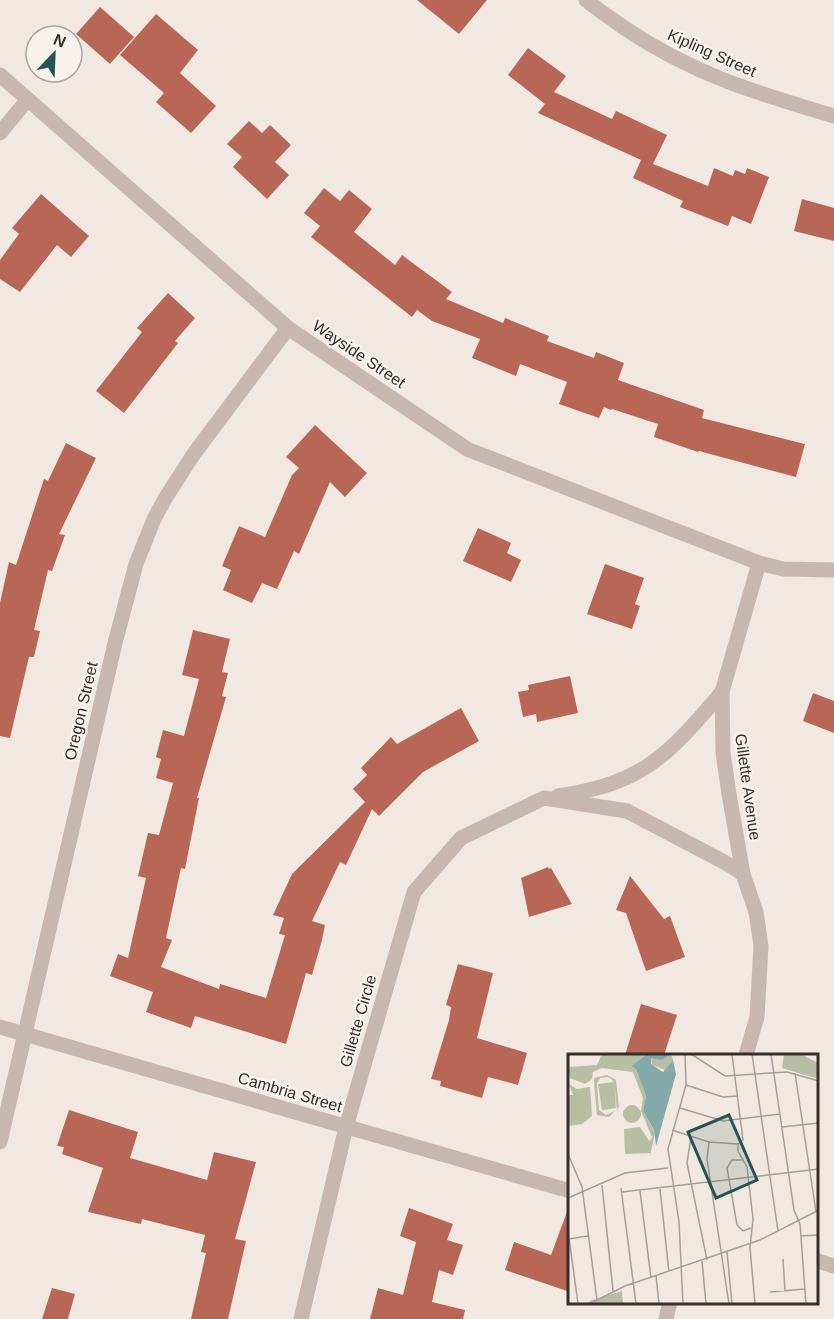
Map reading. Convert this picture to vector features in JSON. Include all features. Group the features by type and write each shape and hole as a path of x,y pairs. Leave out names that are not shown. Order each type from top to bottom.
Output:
{"street":[{"name":"Kipling Street","path":"586,0 651,45 705,73 759,94 834,116"},
{"name":"Wayside Street","path":"0,75 288,328 467,449 759,563"},
{"path":"0,133 28,99"},
{"name":"Oregon Street","path":"0,1142 115,643 136,564 154,519 174,483 288,328"},
{"path":"759,563 783,569 834,570"},
{"name":"Gillette Avenue","path":"746,1054 757,1017 760,946 756,912 742,874 723,753 722,692 759,563"},
{"name":"Gillette Circle","path":"301,1319 346,1128 414,892 461,838 544,798 607,786 649,767 690,729 722,692"},
{"path":"544,798 627,811 726,863 742,874"},
{"name":"Cambria Street","path":"0,1027 568,1190"},
{"path":"819,1261 834,1266"},
{"path":"666,1319 670,1304"}],"building":[{"path":"417,0 487,0 459,34"},
{"path":"100,7 134,37 110,64 84,41 84,25"},
{"path":"156,14 198,50 180,73 216,106 191,133 156,102 164,93 120,55"},
{"path":"528,48 566,76 554,92 612,119 616,111 667,135 653,164 708,186 714,168 733,176 735,170 745,174 747,168 769,177 751,224 732,216 728,226 680,207 683,201 633,178 641,160 538,113 545,104 508,75"},
{"path":"249,121 262,133 270,125 291,145 275,162 289,175 267,199 233,167 242,157 227,144"},
{"path":"324,188 340,201 349,190 372,209 354,232 395,265 402,255 452,292 446,299 503,323 505,318 549,336 547,341 594,358 596,352 624,363 618,380 704,410 702,418 805,444 796,477 698,452 654,437 658,424 612,409 604,407 599,418 559,404 567,382 520,364 516,376 472,358 480,339 432,321 417,310 412,317 311,237 320,226 304,213"},
{"path":"41,194 89,236 71,257 57,245 20,292 0,279 0,260 19,234 12,228"},
{"path":"802,199 834,208 834,241 794,231"},
{"path":"168,293 195,318 175,341 178,343 124,413 96,391 142,332 137,328"},
{"path":"315,425 367,473 345,497 330,482 299,554 294,551 277,589 262,583 252,603 223,590 231,570 222,566 239,526 265,537 292,475 299,468 286,457"},
{"path":"66,443 96,458 59,534 65,535 52,571 48,570 34,630 40,631 34,657 29,657 10,738 0,736 0,603 9,562 16,565 44,479 48,481"},
{"path":"478,528 511,543 507,553 521,560 511,582 463,561"},
{"path":"605,564 644,578 635,604 640,606 632,629 587,614"},
{"path":"193,630 230,639 222,672 228,673 222,696 226,697 197,798 199,798 185,869 181,868 166,938 172,940 161,967 219,989 220,984 266,998 285,935 279,934 284,918 273,915 292,874 365,802 353,789 367,775 361,768 391,737 397,744 461,708 479,741 423,772 379,816 372,809 346,865 340,862 312,921 325,925 322,940 312,975 306,973 286,1044 195,1016 191,1028 146,1012 153,992 110,976 118,954 128,958 146,878 138,876 148,833 159,835 173,783 156,778 161,759 156,757 163,730 184,736 199,679 182,675"},
{"path":"570,676 578,713 537,722 536,714 523,717 518,692 529,690 528,685"},
{"path":"813,693 834,701 834,733 803,721"},
{"path":"548,867 551,868 572,904 529,917 521,878"},
{"path":"630,876 664,919 670,916 685,957 646,971 626,913 616,910"},
{"path":"458,964 493,973 477,1038 527,1053 518,1085 488,1077 482,1098 440,1086 441,1081 431,1079 449,1020 451,1007 446,1005"},
{"path":"641,1004 677,1015 664,1054 625,1054"},
{"path":"69,1110 138,1132 130,1158 207,1180 214,1152 256,1162 235,1239 246,1241 228,1319 191,1319 206,1253 201,1252 205,1235 142,1219 141,1224 88,1212 103,1168 62,1154 64,1147 57,1146"},
{"path":"409,1208 453,1224 447,1240 463,1245 453,1275 439,1270 432,1302 465,1310 463,1319 370,1319 378,1288 403,1295 416,1242 400,1236"},
{"path":"568,1212 568,1291 505,1270 514,1242 551,1255"},
{"path":"52,1288 75,1294 68,1319 42,1319"}]}
